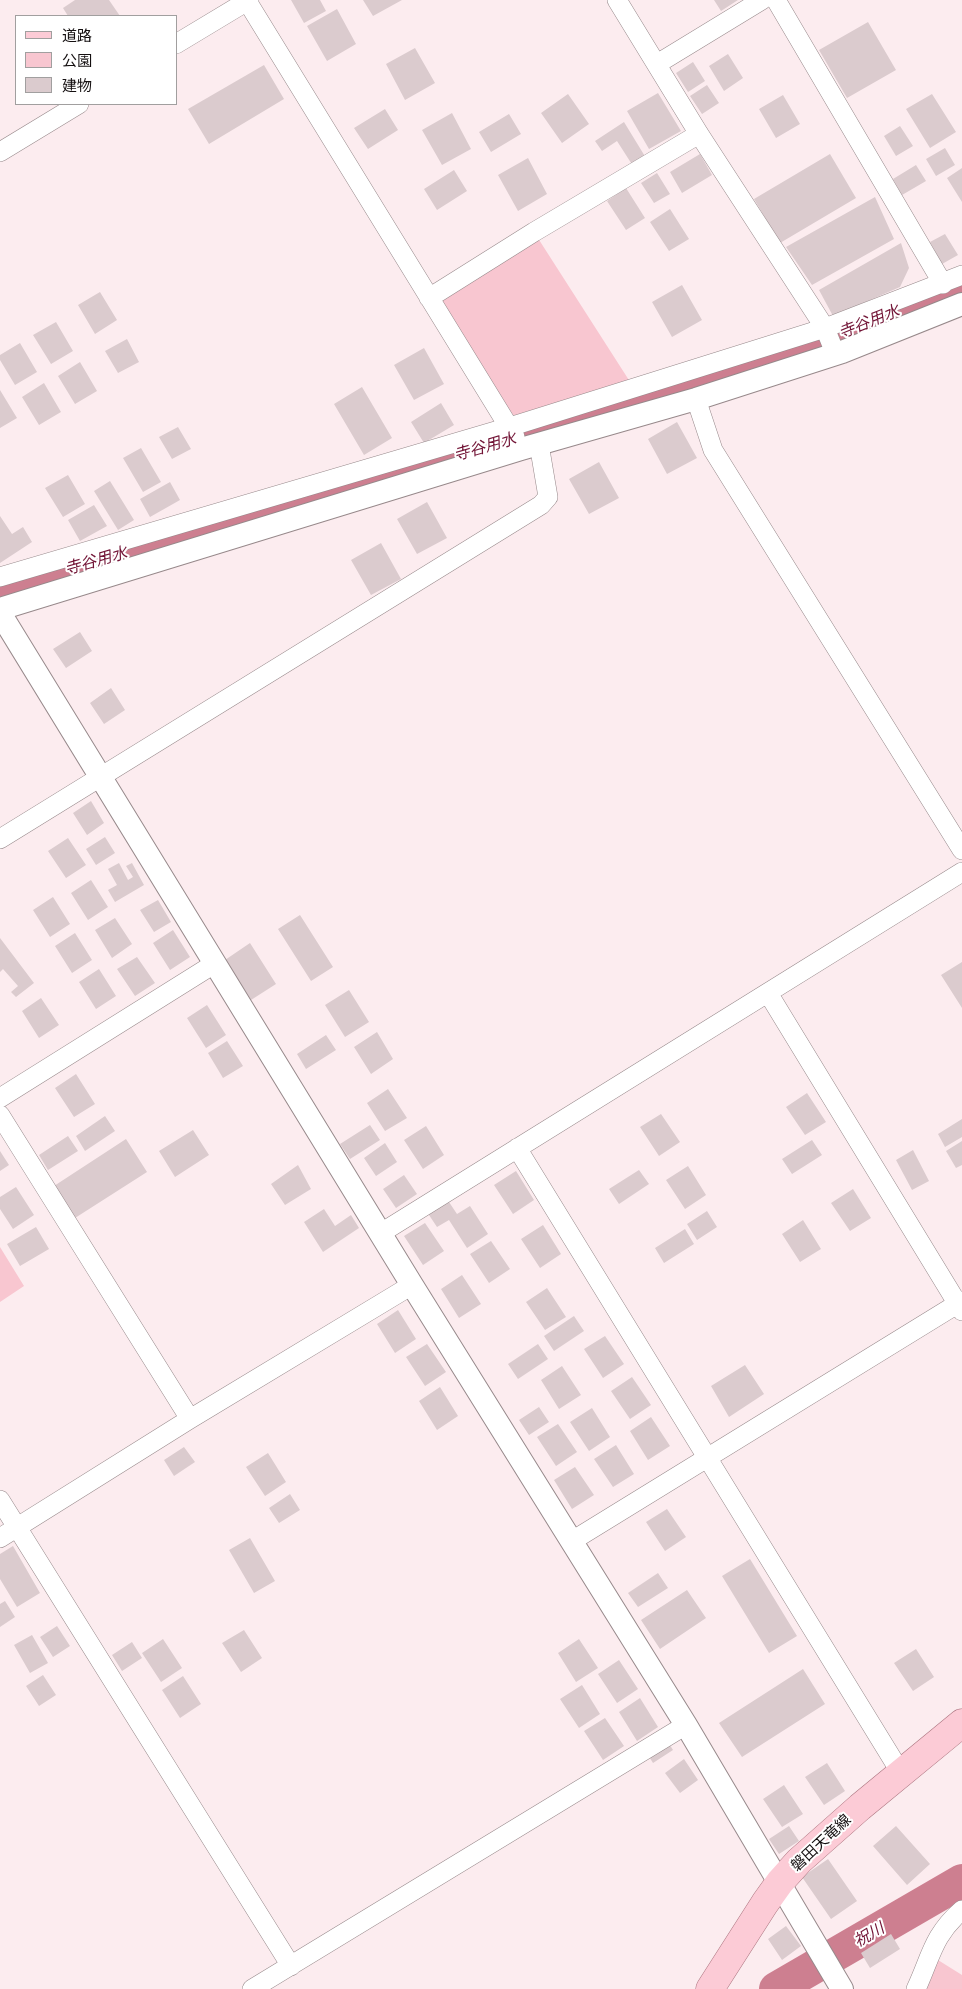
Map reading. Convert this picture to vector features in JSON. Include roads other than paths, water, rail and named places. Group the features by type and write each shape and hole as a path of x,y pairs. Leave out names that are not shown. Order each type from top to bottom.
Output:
{"main road":[{"name":"磐田天竜線","path":"710,1989 780,1882 799,1861 962,1723"}],"street":[{"path":"0,839 541,505 548,497 527,446 510,428 248,0 178,43"},
{"path":"617,0 699,134 830,340 845,351 962,304"},
{"path":"657,64 762,0"},
{"path":"776,0 943,284"},
{"path":"0,152 77,105"},
{"path":"429,298 534,232 699,134"},
{"path":"0,609 527,446 696,399 830,340 962,275"},
{"path":"0,577 510,428 830,340"},
{"path":"696,399 713,450 962,850"},
{"path":"0,613 412,1285 686,1725 842,1989"},
{"path":"381,1233 962,872"},
{"path":"0,1098 214,964"},
{"path":"572,1541 960,1305 768,993"},
{"path":"0,1116 190,1419"},
{"path":"516,1148 901,1773"},
{"path":"0,1538 190,1419 412,1285"},
{"path":"0,1500 291,1966"},
{"path":"252,1989 686,1725"},
{"path":"916,1989 936,1940 948,1922 962,1910"}],"waterway":[{"name":"寺谷用水","path":"0,589 523,436 807,347 962,285"},
{"name":"祝川","path":"776,1989 962,1881"}]}
